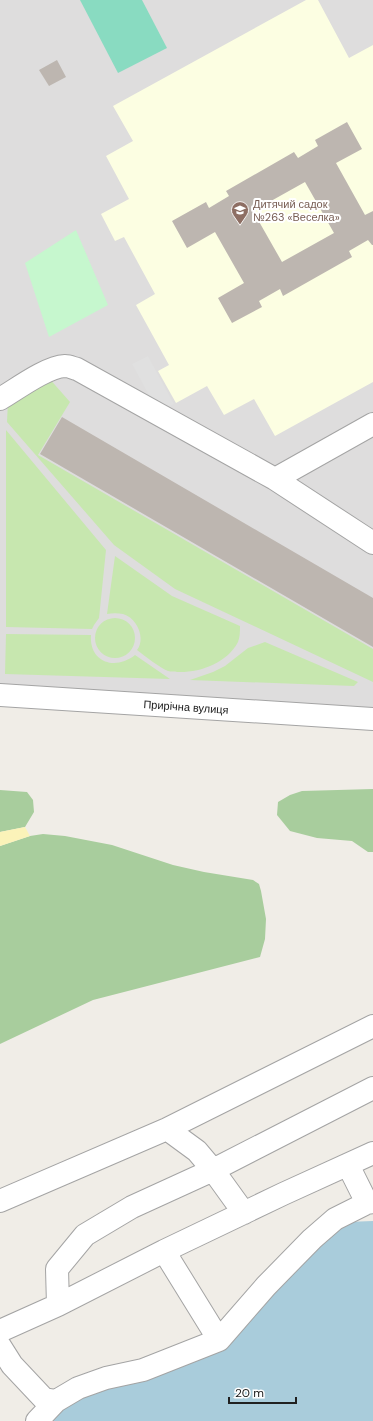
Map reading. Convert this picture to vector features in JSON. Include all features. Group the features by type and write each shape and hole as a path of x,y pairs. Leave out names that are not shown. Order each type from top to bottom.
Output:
{"street":[{"path":"0,400 51,369 66,366 77,369 275,479 373,543"},
{"path":"275,479 373,424"},
{"name":"Прирічна вулиця","path":"0,695 373,719"},
{"path":"0,1201 167,1129 373,1026"},
{"path":"58,1305 57,1270 85,1235 132,1207 213,1170 373,1088"},
{"path":"167,1129 197,1151 213,1170 244,1213"},
{"path":"0,1331 58,1305 164,1251 283,1194 373,1153"},
{"path":"37,1421 56,1401 78,1388 106,1378 143,1370 219,1340 266,1286 312,1239 335,1219 370,1202 348,1165"},
{"path":"164,1251 219,1340"},
{"path":"0,1346 12,1365 44,1399 56,1401"}],"shaded area":[{"path":"0,0 373,0 373,709 0,687"},
{"name":"Дитячий садок №263 «Веселка»","path":"306,0 318,0 349,58 373,45 373,382 275,436 254,399 224,415 207,386 176,403 158,371 169,365 136,305 155,294 124,237 115,241 101,214 129,199 106,156 133,141 113,106"},
{"path":"148,356 174,404 158,412 132,364"}],"green space":[{"path":"80,0 142,0 167,48 118,73"},
{"path":"76,230 108,305 49,337 25,263"},
{"path":"48,377 70,402 38,455 373,649 373,682 175,589 114,545 7,422 8,401"},
{"path":"6,430 106,550 99,618 92,629 6,627"},
{"path":"115,556 172,596 240,626 239,640 233,649 220,661 195,671 169,671 152,662 137,650 141,640 139,629 136,624 128,616 123,614 107,614"},
{"path":"115,618 123,620 129,624 133,630 135,638 133,646 129,652 123,656 115,658 107,656 101,652 97,646 95,638 97,630 101,624 107,620"},
{"path":"6,634 91,635 91,644 94,652 105,661 112,663 119,662 127,660 135,655 170,679 5,674"},
{"path":"265,642 358,682 354,686 190,680 225,666 248,648"},
{"path":"373,789 373,852 368,852 352,841 317,838 290,831 277,815 278,802 290,795 302,791"},
{"path":"0,790 27,792 33,800 34,812 25,827 0,832"},
{"path":"43,834 65,836 112,845 173,865 253,880 259,884 266,919 265,939 260,957 93,1000 0,1044 0,846 30,836"}],"sand":[{"path":"25,827 30,836 0,846 0,832"}],"water":[{"path":"373,1221 373,1421 50,1421 61,1407 241,1328 264,1306 296,1262 347,1222"}],"building":[{"path":"57,60 66,77 49,86 39,70"},
{"path":"347,122 362,149 336,163 365,215 373,211 373,245 368,240 349,251 352,257 283,296 280,289 259,301 262,307 232,323 218,298 244,283 215,232 187,248 172,221 206,202 209,208 229,196 226,191 294,152 298,158 318,146 315,140","holes":["305,182 334,233 282,262 253,211"]},
{"path":"62,417 373,598 373,647 40,454"}],"place":[{"name":"Дитячий садок №263 «Веселка»","path":"240,225"}]}
